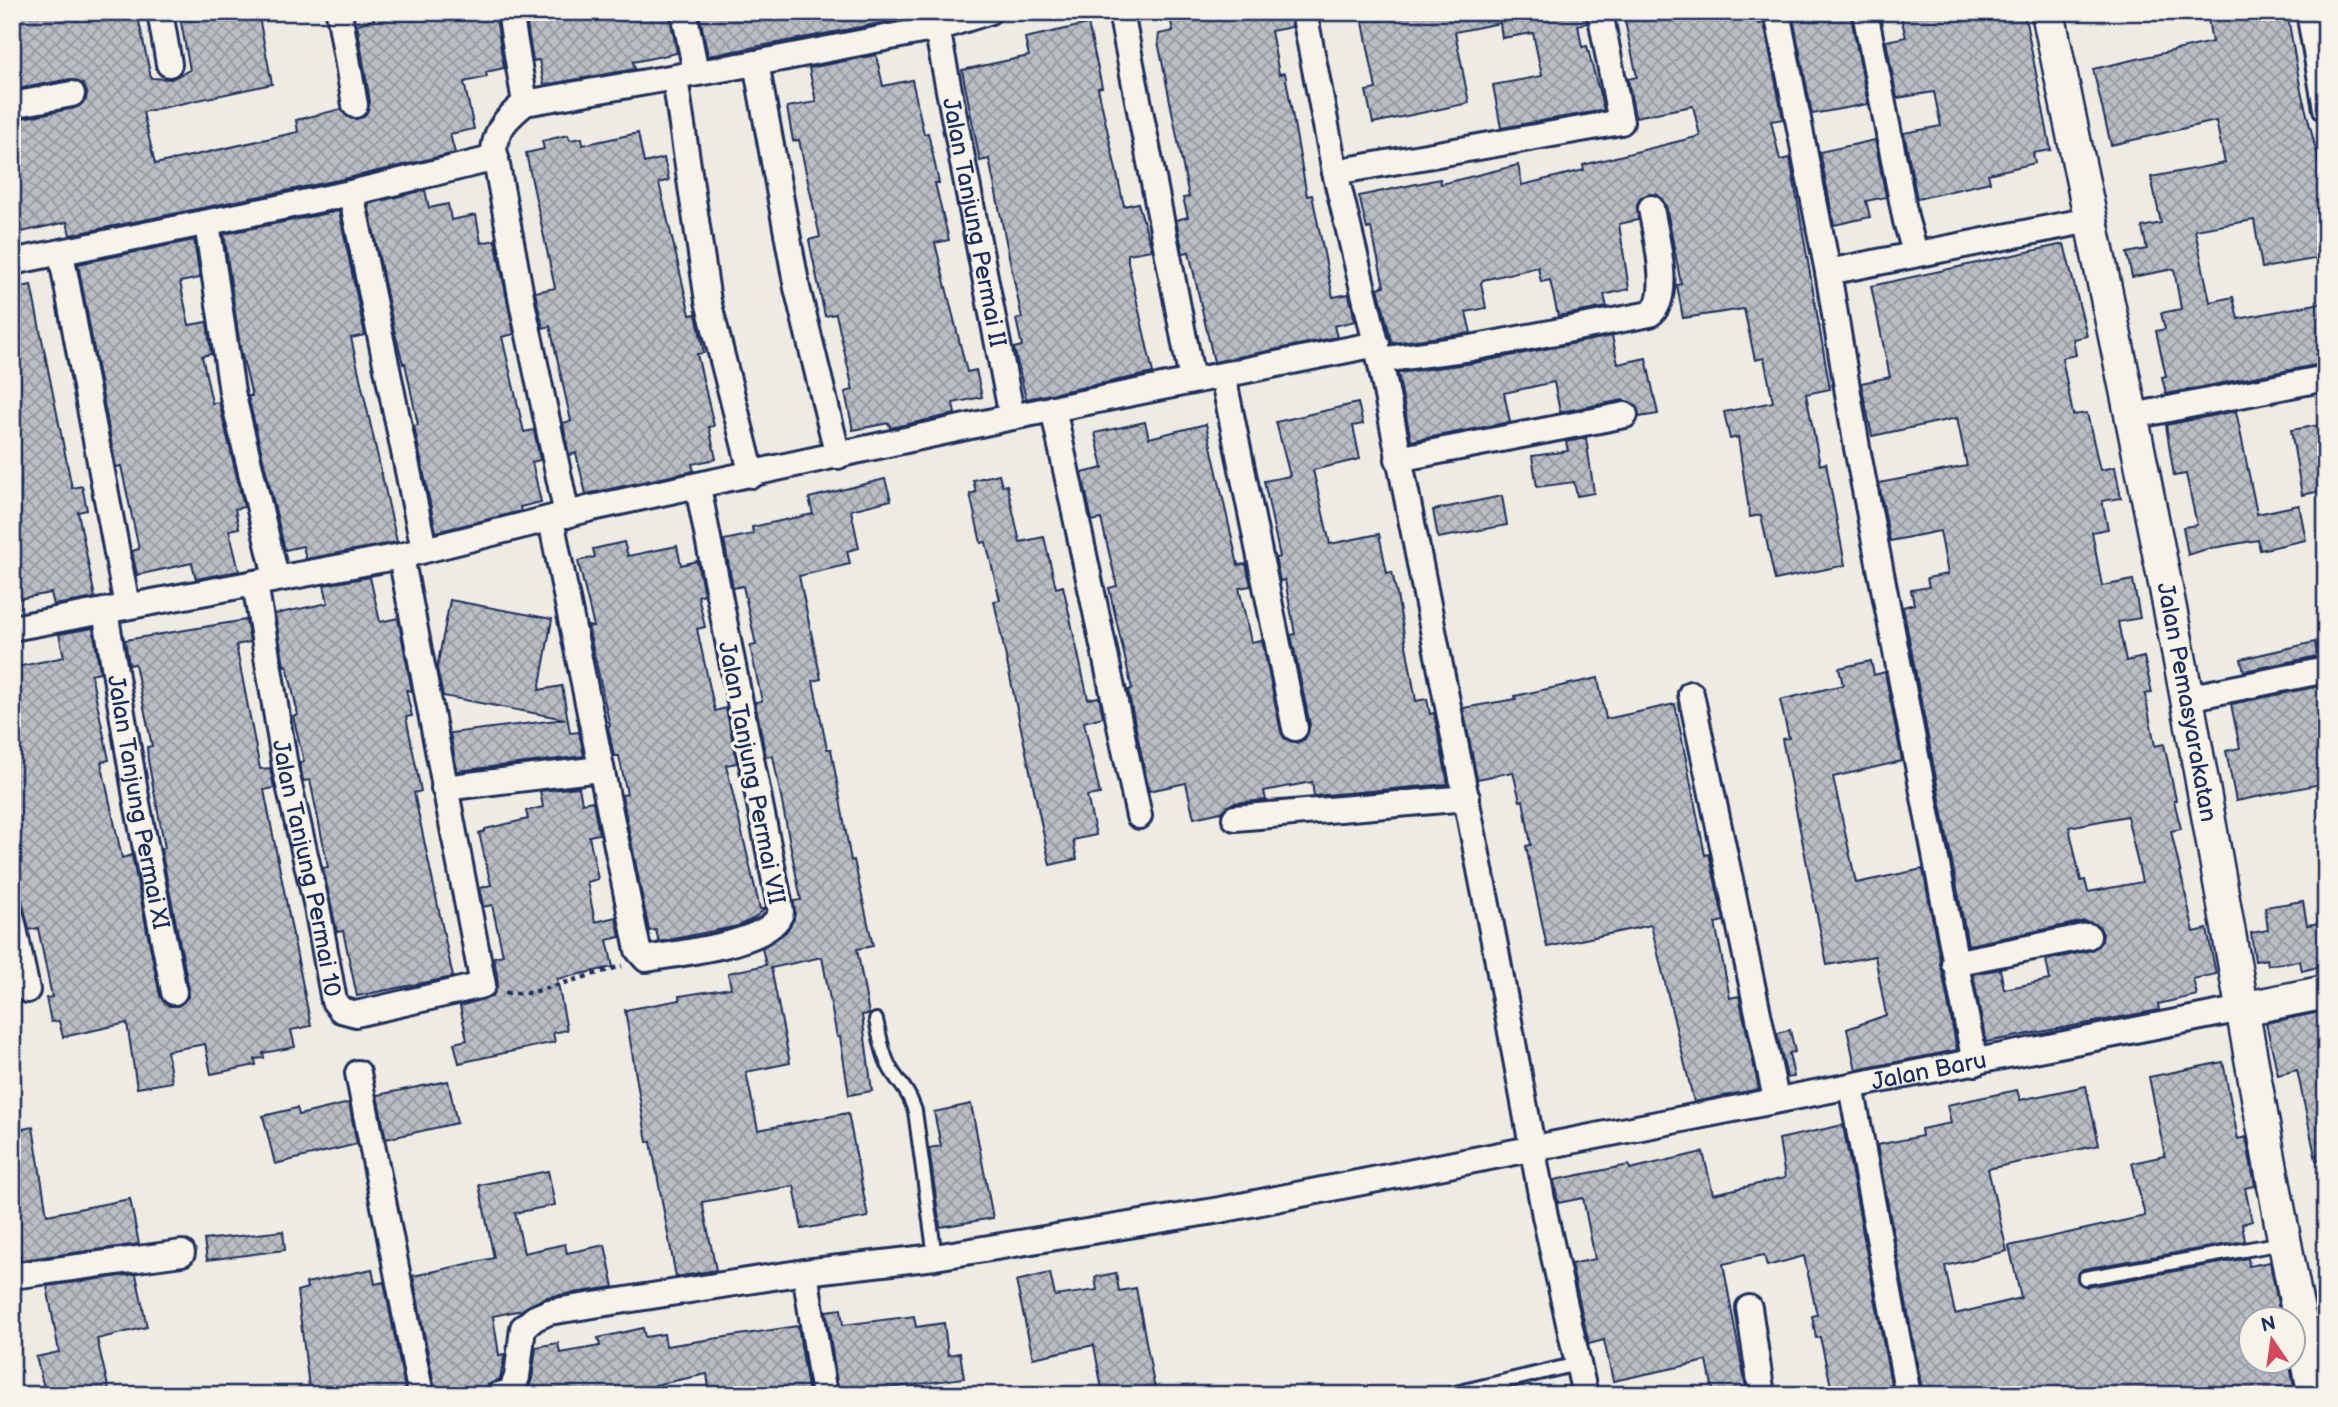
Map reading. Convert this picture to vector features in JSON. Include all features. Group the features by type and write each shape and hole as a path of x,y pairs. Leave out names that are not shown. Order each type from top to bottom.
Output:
{"street":[{"path":"160,12 169,64"},
{"path":"339,12 355,105"},
{"path":"510,12 525,103"},
{"path":"684,12 685,75 708,301 752,475"},
{"path":"1121,12 1192,380"},
{"path":"1304,12 1335,172 1379,352 1534,1150 1585,1395"},
{"path":"1335,172 1621,122 1600,12"},
{"path":"1777,12 1828,272 1857,448 1954,963 1975,1063"},
{"path":"1866,12 1906,220 1915,252"},
{"name":"Jalan Pemasyarakatan","path":"2048,12 2133,416 2187,698 2283,1242 2315,1395"},
{"path":"2309,12 2326,109"},
{"path":"646,960 635,940 600,769 496,158 498,130 506,118 525,103 937,28 979,13"},
{"name":"Jalan Tanjung Permai II","path":"937,28 1012,417"},
{"path":"756,63 797,288 838,456"},
{"path":"12,105 72,94"},
{"path":"12,262 351,193 496,158"},
{"path":"351,193 412,552 444,788 484,985"},
{"path":"12,628 412,552 1012,417 1192,380 1379,352 1471,348 1650,314 1661,301 1662,285 1651,208"},
{"path":"1828,272 1915,252 2090,220"},
{"name":"Jalan Tanjung Permai 10","path":"207,223 232,392 265,580 286,772 317,907 334,1001 341,1010 356,1014 484,985"},
{"name":"Jalan Tanjung Permai XI","path":"61,253 116,608 137,803 174,992"},
{"path":"1223,376 1294,728"},
{"path":"2133,416 2326,377"},
{"path":"1053,408 1139,816"},
{"path":"1398,459 1625,415"},
{"name":"Jalan Tanjung Permai VII","path":"646,960 750,938 772,928 781,912 698,487"},
{"path":"2187,698 2326,670"},
{"path":"1691,694 1776,1099"},
{"path":"444,788 600,769"},
{"path":"1235,818 1467,798"},
{"path":"12,919 27,990"},
{"path":"1954,963 2088,936"},
{"name":"Jalan Baru","path":"507,1394 517,1377 523,1328 535,1318 549,1312 805,1272 935,1257 1220,1210 2326,992"},
{"path":"358,1073 421,1395"},
{"path":"1851,1086 1908,1395"},
{"path":"12,1276 182,1253"},
{"path":"805,1272 824,1395"},
{"path":"1749,1308 1762,1395"}],"lane":[{"path":"876,1020 886,1058 894,1074 907,1088 915,1111 935,1257"},
{"path":"2085,1278 2283,1242"},
{"path":"1447,1395 1577,1364"}],"path":[{"path":"484,985 502,993 530,993 646,960"}],"building":[{"path":"12,12 137,12 151,78 171,79 190,70 179,12 258,12 272,84 143,112 155,164 298,132 296,120 341,109 351,119 364,117 370,102 357,24 374,20 372,12 495,12 504,68 486,72 487,77 464,82 474,129 450,134 455,153 348,178 70,235 67,222 12,234 12,120 75,108 86,100 87,92 83,84 70,79 12,90"},
{"path":"525,12 669,12 677,53 633,62 635,69 544,85 539,60 533,61"},
{"path":"699,12 929,12 929,14 708,56"},
{"path":"1169,12 1289,12 1292,27 1271,31 1279,74 1285,73 1307,196 1312,195 1333,297 1349,294 1355,321 1334,326 1337,337 1214,362 1189,252 1183,253 1176,220 1188,217 1183,198 1189,197 1158,41 1159,34 1173,31"},
{"path":"1361,12 1585,12 1587,23 1578,25 1582,47 1587,46 1604,110 1501,128 1493,85 1542,76 1533,33 1502,38 1500,23 1455,32 1469,103 1373,123 1366,91 1376,89"},
{"path":"1623,12 1755,12 1758,24 1764,23 1783,119 1771,121 1780,160 1790,158 1830,389 1806,394 1820,465 1826,463 1845,565 1775,580 1761,515 1750,517 1738,437 1730,439 1724,412 1773,402 1764,358 1755,360 1744,309 1683,318 1677,285 1681,284 1666,205 1657,194 1641,197 1637,204 1638,220 1619,224 1629,289 1604,295 1607,307 1558,316 1550,280 1541,282 1538,267 1483,280 1481,283 1486,308 1466,312 1471,333 1392,343 1378,288 1384,286 1371,228 1367,229 1359,196 1440,179 1441,184 1518,165 1522,185 1584,170 1583,165 1700,136 1693,106 1635,117 1628,79 1637,77"},
{"path":"1823,12 1850,12 1868,104 1812,114 1793,18"},
{"path":"1924,12 2024,12 2051,150 2033,153 2035,163 1988,174 1990,182 1917,199 1904,133 1941,126 1934,92 1897,98 1886,41 1906,37 1901,18"},
{"path":"2218,12 2287,12 2301,91 2326,189 2326,257 2262,268 2254,220 2195,230 2210,302 2233,297 2238,319 2326,302 2326,363 2166,394 2162,377 2166,376 2156,331 2165,329 2161,313 2181,309 2174,269 2132,277 2127,253 2147,249 2142,227 2161,223 2151,177 2225,163 2216,121 2111,145 2093,69 2212,42 2208,19 2219,17"},
{"path":"1088,24 1102,87 1098,88 1124,206 1138,203 1152,250 1128,254 1128,262 1153,373 1026,399 1014,348 1022,346 1016,319 1022,318 989,159 980,161 962,70 1029,56 1025,38"},
{"path":"876,55 883,86 912,80 924,134 928,133 939,183 935,183 949,240 935,243 967,372 976,370 982,397 953,403 955,414 890,428 889,423 853,430 845,392 853,390 836,314 825,316 809,240 820,237 799,140 793,141 787,107 816,102 809,68"},
{"path":"638,133 644,163 664,158 669,180 659,183 690,315 696,314 704,353 697,354 714,426 709,427 716,459 692,464 694,471 586,494 576,453 569,455 563,423 571,421 550,326 543,328 535,292 555,288 526,153 544,149 542,141 568,135 570,140 582,138 583,145"},
{"path":"1875,140 1886,197 1866,201 1870,217 1834,225 1820,152"},
{"path":"425,190 429,208 448,204 451,220 476,215 481,243 495,240 514,334 502,337 524,432 534,430 540,460 532,462 541,502 520,507 521,511 436,532 414,426 418,425 405,363 403,364 394,329 368,204"},
{"path":"339,211 365,335 351,338 397,542 306,559 303,546 285,550 248,396 252,396 240,347 224,234"},
{"path":"194,240 200,278 180,282 189,325 207,322 211,354 202,356 212,403 219,402 244,507 235,509 239,528 229,530 239,571 196,579 192,563 137,575 132,551 139,549 121,466 116,467 78,264"},
{"path":"2064,244 2087,336 2073,339 2076,355 2062,358 2073,415 2087,413 2100,470 2115,467 2121,498 2102,501 2108,529 2092,532 2102,586 2133,580 2140,618 2118,622 2126,661 2144,657 2152,693 2145,694 2155,746 2164,744 2181,829 2171,831 2194,932 2207,929 2216,974 2193,979 2197,995 2158,1004 2159,1010 1986,1042 1973,974 2000,969 2004,989 2050,980 2046,960 2092,950 2102,941 2103,934 2099,926 2085,921 1968,945 1903,607 1914,604 1911,590 1929,587 1927,578 1948,574 1940,531 1890,541 1879,483 1967,466 1957,418 1872,436 1861,383 1890,377 1871,286","holes":["2127,816 2142,882 2088,892 2085,880 2081,881 2069,827"]},
{"path":"31,285 72,488 82,486 87,510 78,512 95,598 54,605 51,593 12,600 12,289"},
{"path":"1612,336 1618,364 1646,358 1658,414 1639,417 1636,405 1623,400 1560,412 1554,382 1504,393 1510,422 1411,441 1398,373 1474,363"},
{"path":"1358,403 1363,424 1353,426 1360,459 1313,470 1330,544 1379,534 1387,573 1392,572 1416,701 1427,699 1430,714 1434,713 1448,784 1314,796 1312,782 1264,791 1266,800 1233,803 1221,812 1194,818 1186,783 1149,791 1128,690 1132,689 1109,588 1117,586 1101,519 1092,521 1082,473 1103,468 1095,433 1145,422 1149,438 1206,424 1238,565 1246,564 1251,586 1239,588 1251,642 1262,640 1281,732 1284,738 1297,743 1305,739 1310,725 1291,635 1295,634 1285,580 1280,581 1275,558 1280,557 1264,481 1290,476 1276,422"},
{"path":"2236,411 2257,514 2299,505 2306,540 2260,550 2258,540 2188,555 2183,527 2197,525 2186,474 2174,476 2166,425"},
{"path":"2326,424 2326,490 2302,495 2291,430"},
{"path":"1586,438 1594,493 1577,496 1574,482 1537,487 1532,456 1568,451 1566,442"},
{"path":"999,474 1002,486 1007,485 1020,542 1044,537 1056,588 1063,586 1088,699 1099,697 1103,717 1084,722 1100,794 1087,796 1096,835 1073,840 1077,859 1050,865 994,601 1000,600 986,542 981,543 970,494 976,492 973,480"},
{"path":"885,479 891,500 851,510 859,548 847,551 850,564 799,576 821,679 813,681 827,749 831,749 851,861 854,860 873,946 857,949 869,1014 862,1015 872,1091 849,1095 840,1037 837,1037 822,957 771,968 790,1063 746,1072 758,1130 848,1113 868,1217 802,1229 794,1186 702,1202 716,1270 676,1277 651,1142 647,1142 625,1010 680,1000 679,996 731,988 728,973 766,965 762,948 786,932 794,919 794,901 801,900 773,756 766,757 755,702 762,701 750,646 756,645 743,586 733,588 724,540 753,534 752,527 813,514 809,498"},
{"path":"1502,496 1507,525 1438,538 1433,510"},
{"path":"624,542 628,556 677,546 681,565 697,561 704,594 698,596 705,627 697,629 715,711 726,708 737,763 726,765 760,909 765,909 738,926 659,942 656,930 649,931 622,795 627,794 619,756 614,756 588,626 594,627 578,561 595,557 593,549"},
{"path":"370,577 380,622 398,618 412,691 406,690 412,716 406,717 421,791 414,793 453,977 357,996 343,931 337,932 323,868 328,867 310,780 303,781 300,763 304,762 293,716 298,715 287,665 284,666 275,614 328,603 324,585"},
{"path":"450,600 552,619 539,690 562,686 570,733 579,732 584,756 457,771 450,733 565,719 443,696 437,668"},
{"path":"246,620 250,642 236,645 260,769 270,768 274,788 264,790 311,1026 291,1030 295,1047 263,1053 264,1058 255,1059 256,1065 211,1074 205,1044 167,1051 172,1082 137,1088 127,1023 63,1037 59,1021 51,1022 46,998 52,997 38,928 29,930 12,857 12,668 64,657 59,634 93,628 100,672 91,674 109,760 101,762 122,858 132,855 160,996 169,1006 178,1006 188,997 189,989 161,849 165,848 148,760 147,747 152,746 135,664 129,665 125,640"},
{"path":"2315,642 2318,656 2244,671 2241,659"},
{"path":"1871,661 1874,675 1885,672 1902,761 1833,777 1856,883 1923,869 1957,1050 1856,1070 1847,1029 1886,1015 1875,956 1827,965 1782,739 1789,738 1780,700 1843,685 1839,668"},
{"path":"1598,678 1606,719 1675,704 1705,855 1709,854 1724,921 1715,923 1730,998 1739,996 1759,1089 1694,1102 1651,925 1547,947 1526,846 1531,845 1523,800 1520,801 1513,772 1477,779 1463,708 1516,699 1515,696"},
{"path":"2325,685 2326,783 2236,801 2226,751 2240,748 2231,704"},
{"path":"579,787 582,803 593,801 599,834 589,836 598,879 587,882 595,922 616,917 620,937 607,940 613,967 557,979 567,1030 553,1033 555,1042 459,1063 454,1043 467,1040 460,1006 493,996 498,983 494,957 503,955 492,905 483,907 480,888 491,885 479,833 485,829 528,819 526,811 543,807 540,791"},
{"path":"2303,901 2307,925 2326,922 2326,965 2302,971 2300,961 2268,965 2267,959 2255,961 2251,933 2268,930 2265,907"},
{"path":"2326,1011 2326,1159 2316,1160 2297,1070 2278,1075 2266,1023"},
{"path":"1790,1030 1795,1052 1789,1053 1794,1077 1787,1078 1777,1033"},
{"path":"2223,1062 2238,1139 2246,1137 2255,1186 2245,1188 2252,1221 2242,1224 2245,1241 2083,1269 2077,1274 2077,1280 2087,1287 2248,1258 2249,1266 2270,1262 2278,1306 2236,1306 2236,1376 2292,1376 2296,1395 1923,1395 1877,1145 1922,1136 1921,1129 1951,1123 1947,1105 2017,1090 2020,1100 2086,1086 2099,1145 1988,1169 2007,1251 1945,1266 1955,1314 2021,1298 2009,1246 2145,1216 2132,1163 2165,1156 2149,1077"},
{"path":"448,1081 457,1123 386,1139 377,1095"},
{"path":"349,1103 357,1144 275,1164 263,1116 297,1108 299,1115"},
{"path":"971,1104 993,1218 940,1227 929,1148 941,1146 934,1112"},
{"path":"1843,1125 1893,1395 1833,1395 1820,1337 1816,1338 1812,1316 1817,1315 1804,1256 1767,1266 1764,1255 1723,1264 1746,1388 1714,1395 1707,1361 1613,1381 1604,1340 1589,1344 1571,1264 1595,1259 1583,1198 1558,1203 1554,1180 1629,1165 1630,1169 1703,1152 1713,1194 1785,1178 1779,1139"},
{"path":"33,1127 47,1215 130,1199 139,1244 21,1260 20,1255 12,1257 12,1131"},
{"path":"548,1171 555,1205 515,1213 524,1253 565,1244 567,1253 605,1245 614,1287 546,1297 522,1310 493,1316 499,1355 505,1354 500,1379 488,1385 485,1395 477,1395 477,1388 436,1395 413,1276 494,1258 479,1185"},
{"path":"283,1231 285,1250 207,1260 204,1240"},
{"path":"372,1269 375,1284 384,1282 406,1394 360,1395 359,1390 310,1395 297,1291 307,1288 306,1283"},
{"path":"1050,1273 1055,1296 1097,1290 1095,1277 1116,1273 1119,1291 1136,1288 1156,1395 1103,1395 1094,1345 1033,1358 1016,1281"},
{"path":"136,1274 147,1327 97,1339 110,1395 46,1395 36,1357 59,1352 47,1286"},
{"path":"841,1309 843,1325 914,1316 916,1327 944,1323 948,1355 960,1353 964,1378 839,1395 826,1311"},
{"path":"798,1326 809,1395 710,1395 707,1374 655,1385 657,1395 526,1395 532,1379 536,1347 558,1343 560,1353 600,1346 598,1338 643,1328 645,1337 664,1334 666,1346"}]}
